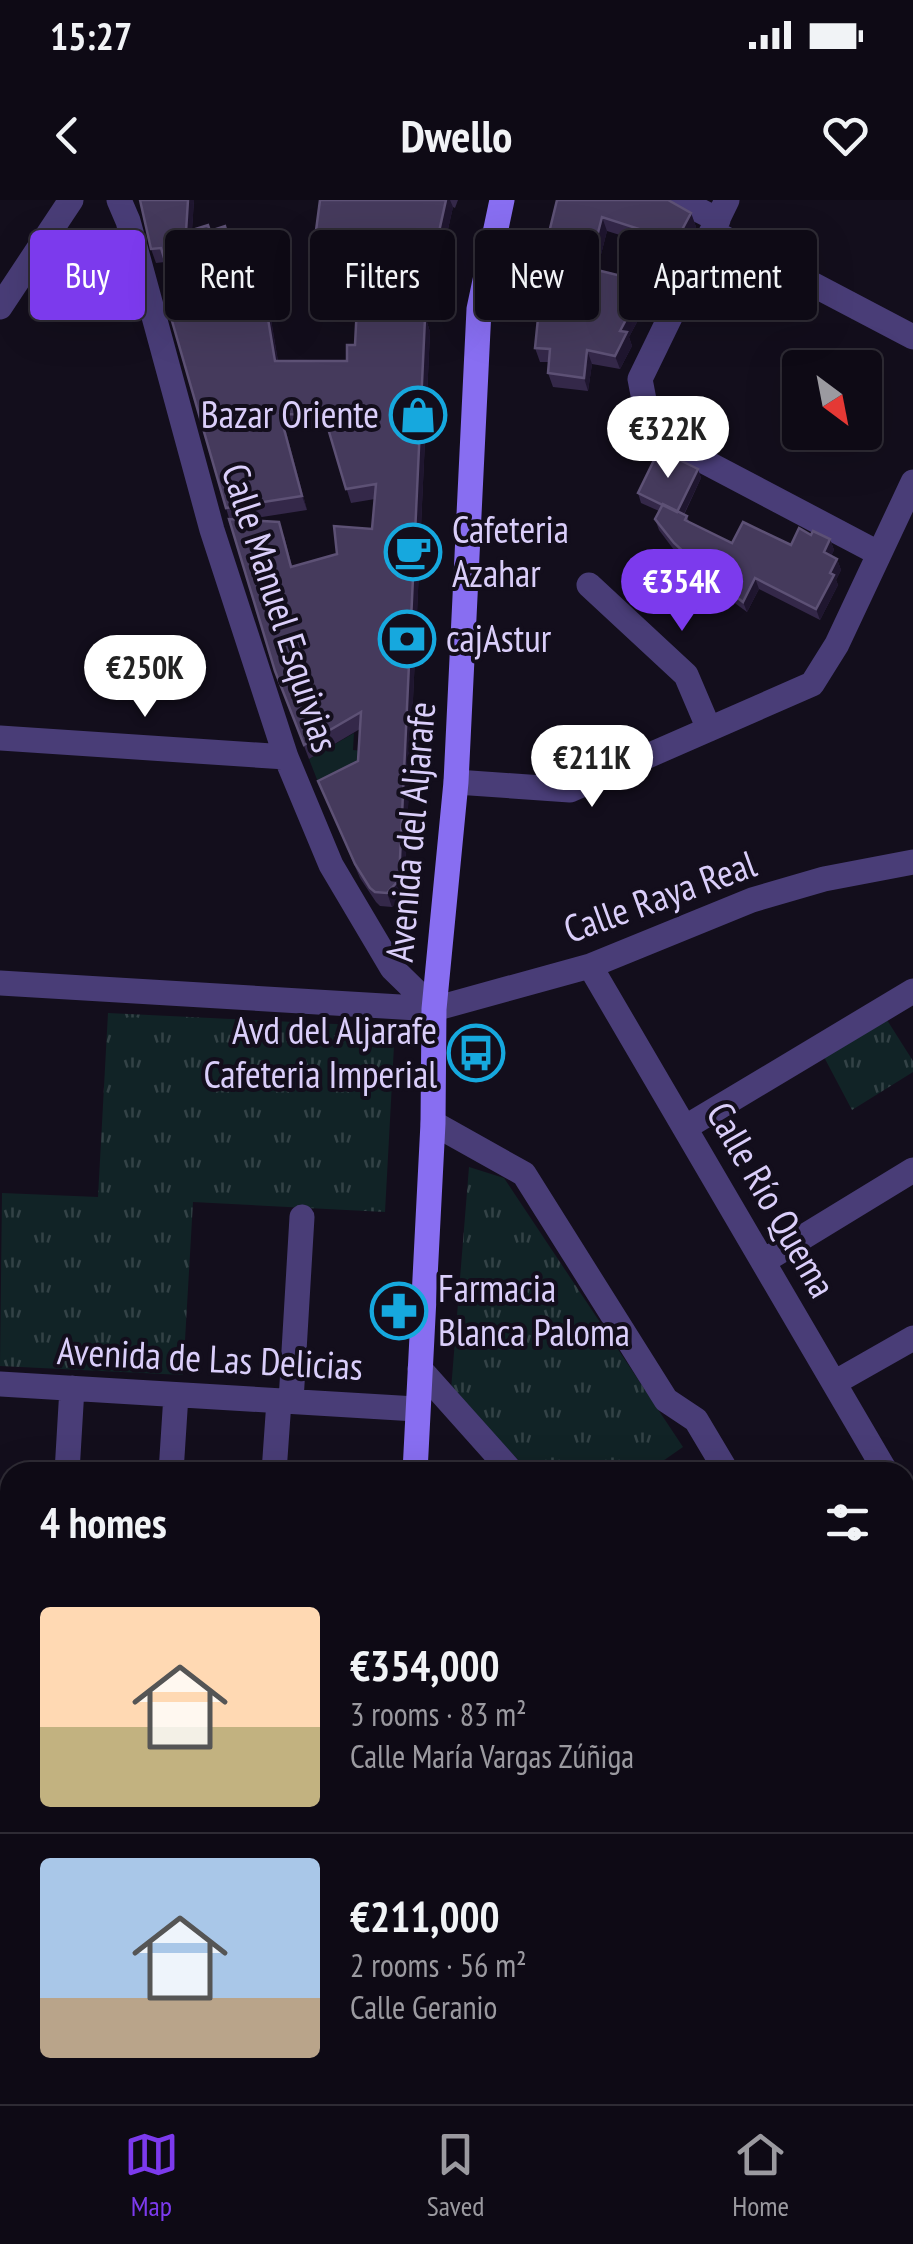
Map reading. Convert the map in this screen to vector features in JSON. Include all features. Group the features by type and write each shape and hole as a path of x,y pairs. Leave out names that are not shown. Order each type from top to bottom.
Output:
{"main road":[{"name":"Avenida del Aljarafe","path":"415,1462 433,1123 434,1009 456,782 479,309 502,200"}],"street":[{"path":"0,308 71,200"},
{"name":"Calle Manuel Esquivias","path":"119,200 212,530 286,757 342,882 392,968 434,1009"},
{"path":"679,200 719,217 913,337"},
{"path":"719,217 640,380 649,426 692,455 878,553"},
{"path":"456,782 570,790 812,684 837,644 913,482"},
{"path":"589,584 686,674 709,729"},
{"path":"0,738 286,757"},
{"name":"Calle Raya Real","path":"0,983 434,1009 590,966 752,900 824,879 913,862"},
{"name":"Calle Río Quema","path":"590,966 880,1462"},
{"path":"686,1127 913,991"},
{"path":"433,1123 524,1174 666,1400 696,1420 721,1462"},
{"path":"764,1261 913,1170"},
{"path":"276,1462 302,1217"},
{"path":"834,1383 913,1338"},
{"path":"420,1370 503,1462"},
{"name":"Avenida de Las Delicias","path":"0,1384 416,1409"},
{"path":"68,1462 72,1388"},
{"path":"172,1462 176,1394"}],"green space":[{"path":"354,733 353,750 364,751 363,771 323,795 309,759"},
{"path":"108,1013 395,1027 385,1212 193,1202 183,1375 0,1366 2,1193 98,1197"},
{"path":"887,1020 913,1061 913,1072 852,1110 824,1057"},
{"path":"469,1167 504,1178 683,1447 661,1462 520,1462 451,1390"}],"building":[{"path":"140,200 188,200 186,230 165,230 165,261 161,248 151,249"},
{"path":"320,200 446,200 439,230 316,230"},
{"path":"557,200 668,200 691,213 682,230 642,230 602,217 599,230 550,230"},
{"path":"599,270 619,275 619,320 626,320 620,331 627,332 615,356 587,350 584,378 548,373 550,349 535,348 538,320 599,320"},
{"path":"172,320 268,320 275,361 347,361 347,345 355,345 356,320 425,320 399,880 387,893 370,888 355,864 318,781 358,761 361,712 304,745 275,671 229,519 279,522 291,567 337,554 334,526 372,529 376,484 346,489 324,415 280,414 302,496 226,508"},
{"path":"659,450 698,469 677,512 638,493"},
{"path":"663,504 687,516 685,520 732,543 743,522 791,545 799,528 830,539 824,552 837,559 830,573 834,575 816,609 755,578 743,602 674,543 655,519"}],"place":[{"name":"Bazar Oriente","path":"418,415"},
{"name":"Cafeteria Azahar","path":"413,552"},
{"name":"cajAstur","path":"407,639"},
{"name":"Avd del Aljarafe Cafeteria Imperial","path":"476,1053"},
{"name":"Farmacia Blanca Paloma","path":"399,1311"}]}
